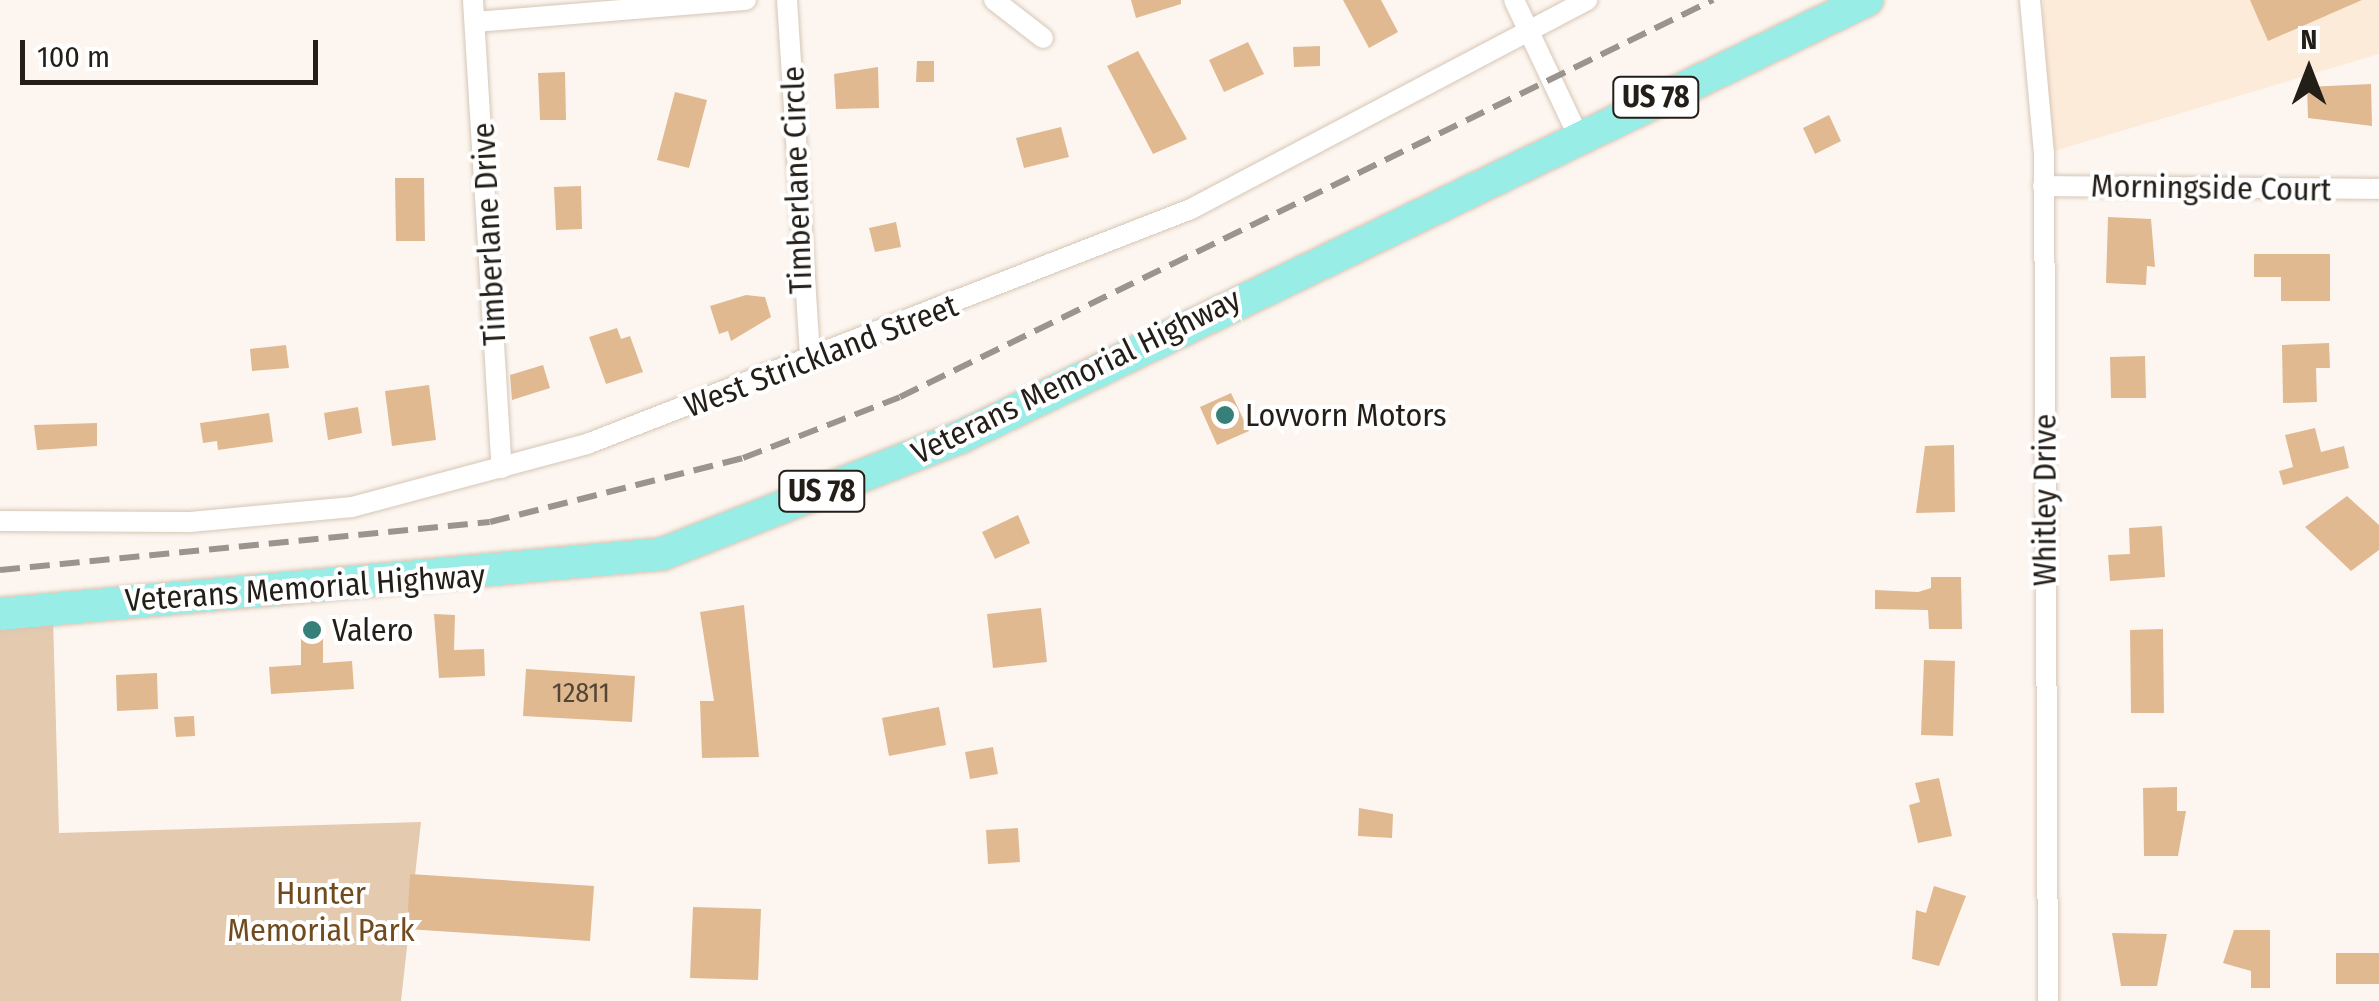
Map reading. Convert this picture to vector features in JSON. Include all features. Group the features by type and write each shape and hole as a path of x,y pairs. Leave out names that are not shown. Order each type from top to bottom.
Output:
{"main road":[{"name":"Veterans Memorial Highway","path":"0,614 662,554 961,437 1577,134 1867,0"}],"street":[{"name":"Timberlane Drive","path":"473,0 502,468"},
{"path":"476,22 746,0"},
{"name":"Timberlane Circle","path":"786,0 810,360"},
{"path":"994,0 1044,38"},
{"path":"1514,0 1527,36 1577,134"},
{"name":"West Strickland Street","path":"0,520 190,522 333,509 502,468 810,360 1191,209 1527,36 1587,0"},
{"name":"Whitley Drive","path":"2030,0 2044,186 2048,1001"},
{"name":"Morningside Court","path":"2044,186 2379,189"}],"shaded area":[{"path":"2043,0 2379,0 2379,54 2044,154"}],"green space":[{"name":"Hunter Memorial Park","path":"53,617 59,833 421,822 401,1001 0,1001 0,622"}],"building":[{"path":"1131,0 1181,0 1181,4 1136,18"},
{"path":"1343,0 1381,0 1398,32 1369,48"},
{"path":"2250,0 2362,0 2268,41"},
{"path":"1248,42 1264,74 1224,92 1209,60"},
{"path":"1320,46 1320,66 1294,67 1293,47"},
{"path":"1138,51 1187,139 1153,154 1107,66"},
{"path":"917,61 934,61 934,82 916,82"},
{"path":"878,67 879,108 836,109 834,74"},
{"path":"565,72 566,120 540,120 538,73"},
{"path":"2371,84 2372,126 2308,118 2307,87"},
{"path":"675,92 707,100 689,168 657,160"},
{"path":"1829,115 1841,141 1815,154 1803,128"},
{"path":"1061,127 1069,157 1024,168 1016,138"},
{"path":"395,178 424,178 425,241 396,241"},
{"path":"581,186 582,229 556,230 554,187"},
{"path":"2108,217 2151,219 2155,267 2147,266 2146,285 2106,283"},
{"path":"896,222 901,247 875,252 869,228"},
{"path":"2254,254 2330,254 2330,301 2281,301 2281,277 2254,277"},
{"path":"746,295 765,297 771,317 731,341 728,331 719,334 710,306"},
{"path":"617,328 621,339 630,336 643,372 606,384 589,337"},
{"path":"2329,343 2330,368 2316,368 2317,402 2283,403 2282,345"},
{"path":"286,345 289,368 252,371 250,349"},
{"path":"2145,356 2146,398 2111,398 2110,357"},
{"path":"543,365 550,388 512,400 510,375"},
{"path":"429,385 436,440 392,446 385,391"},
{"path":"1231,393 1249,431 1217,445 1200,407"},
{"path":"358,407 362,433 328,440 324,413"},
{"path":"269,413 273,442 218,450 217,441 203,443 200,423"},
{"path":"97,423 97,446 37,450 34,425"},
{"path":"2315,428 2321,452 2344,446 2349,468 2283,485 2279,471 2293,467 2285,435"},
{"path":"1954,445 1955,512 1916,513 1925,446"},
{"path":"2347,496 2379,525 2379,550 2351,571 2305,527"},
{"path":"1018,515 1030,543 995,559 982,532"},
{"path":"2162,526 2165,577 2110,581 2108,555 2130,554 2129,528"},
{"path":"1931,577 1961,577 1962,629 1929,629 1928,610 1875,609 1875,590 1918,592 1931,588"},
{"path":"744,605 759,757 702,758 700,701 714,701 700,612"},
{"path":"1041,608 1047,662 993,668 987,614"},
{"path":"434,614 455,615 454,650 484,649 485,676 439,678"},
{"path":"301,621 323,621 323,663 352,661 354,689 271,694 269,667 301,665"},
{"path":"2163,629 2164,713 2131,713 2130,630"},
{"path":"1924,660 1955,661 1953,736 1921,735"},
{"path":"526,669 635,676 632,722 523,716"},
{"path":"157,673 158,709 117,711 116,675"},
{"path":"939,707 946,745 889,756 882,718"},
{"path":"194,716 195,736 176,737 174,717"},
{"path":"993,747 998,774 970,779 965,752"},
{"path":"1939,778 1952,836 1918,843 1909,805 1920,802 1915,783"},
{"path":"2177,787 2177,811 2186,811 2178,856 2144,856 2143,788"},
{"path":"1359,808 1393,814 1392,838 1358,836"},
{"path":"1018,828 1020,862 988,864 986,830"},
{"path":"410,874 594,886 590,941 407,929"},
{"path":"1934,886 1966,896 1939,966 1912,959 1916,910 1926,913"},
{"path":"693,907 761,909 758,980 690,978"},
{"path":"2234,930 2270,930 2270,988 2251,988 2251,971 2223,963"},
{"path":"2112,933 2167,934 2157,986 2121,986"},
{"path":"2336,953 2379,953 2379,984 2336,984"}],"railway":[{"path":"0,570 490,522 743,458 900,397 1713,0"}],"place":[{"name":"Lovvorn Motors","path":"1225,415"},
{"name":"Valero","path":"312,630"}]}
